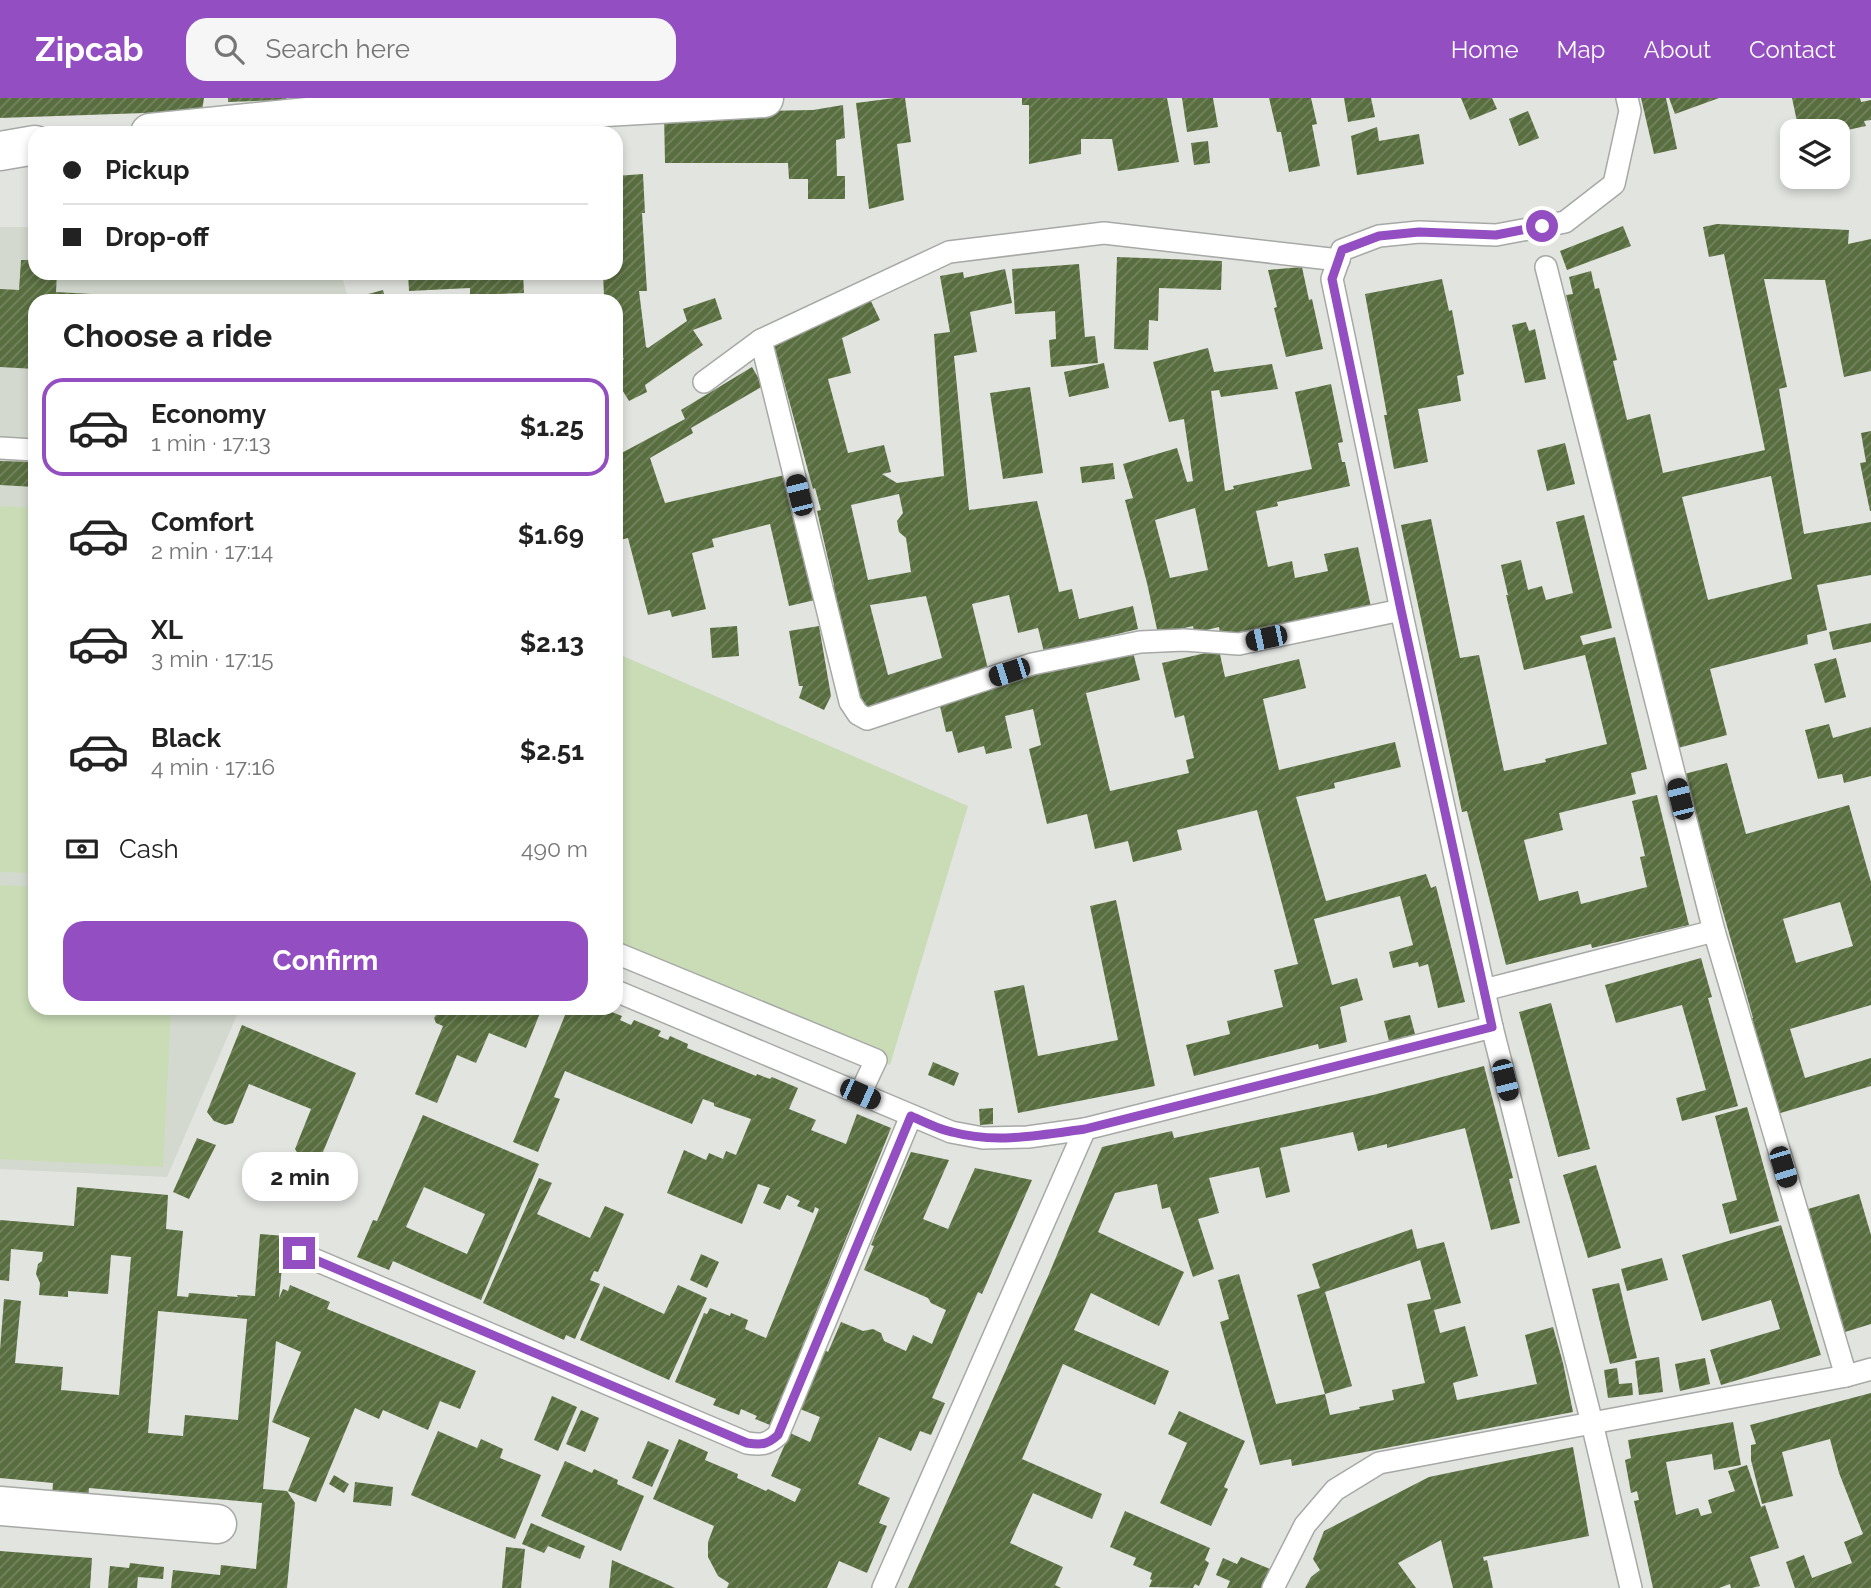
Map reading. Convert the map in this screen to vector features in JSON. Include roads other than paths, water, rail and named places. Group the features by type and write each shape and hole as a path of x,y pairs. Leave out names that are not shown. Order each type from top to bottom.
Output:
{"street":[{"path":"219,126 317,116 570,109 764,98"},
{"path":"0,150 28,146"},
{"path":"0,1506 217,1524"}],"lane":[{"path":"1627,98 1630,111 1614,184 1565,222 1496,235 1419,232 1379,236 1342,250 1332,279 1492,1027 1631,1588"},
{"path":"704,382 761,340 949,252 1104,233 1339,260"},
{"path":"1546,267 1714,932 1846,1376"},
{"path":"761,340 850,702 858,714 867,719 1032,664 1140,642 1184,640 1239,644 1401,610"},
{"path":"0,448 28,450"},
{"path":"1485,990 1714,932"},
{"path":"623,956 876,1060 860,1094"},
{"path":"623,994 911,1116 951,1132 983,1138 1028,1137 1085,1129 1492,1027"},
{"path":"299,1253 747,1443 769,1443 778,1435 911,1116"},
{"path":"883,1588 1085,1129"},
{"path":"1273,1588 1305,1525 1335,1490 1379,1463 1846,1376 1871,1369"}]}
